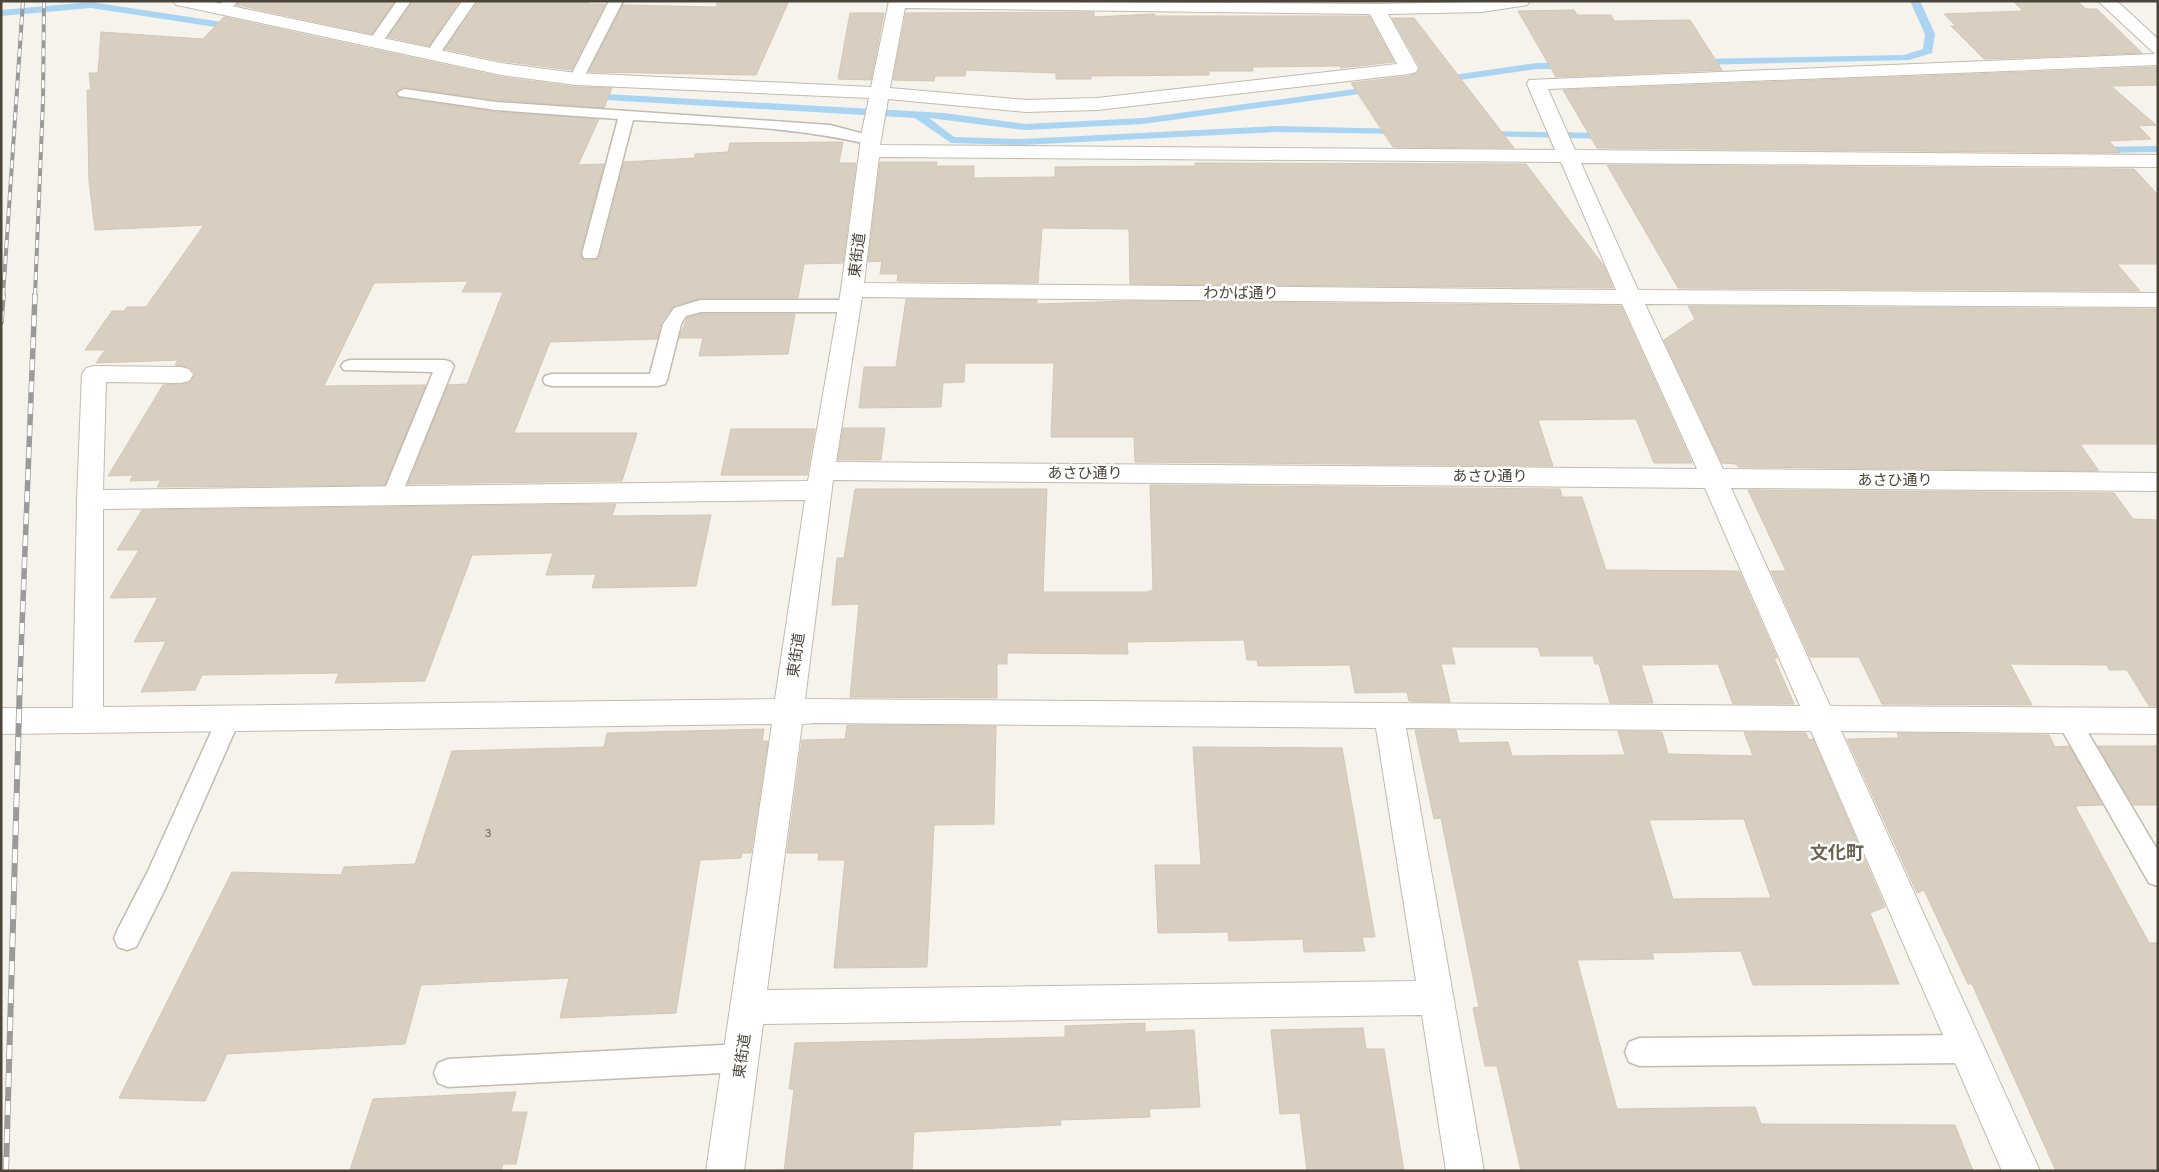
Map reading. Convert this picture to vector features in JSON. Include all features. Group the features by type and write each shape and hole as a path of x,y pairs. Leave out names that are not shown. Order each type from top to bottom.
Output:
{"street":[{"path":"182,1 227,5 501,69 576,79 1057,107 1409,68 1376,9"},
{"path":"878,96 898,2 1376,9 1482,7 1521,1"},
{"path":"2107,1 2158,48"},
{"path":"2021,1171 1714,478 1630,297 1567,150 1536,84 2158,59"},
{"name":"東街道","path":"725,1171 742,1058 788,711 821,480 850,298 878,96"},
{"path":"871,141 2158,160"},
{"name":"わかば通り","path":"850,298 1630,297 2158,300"},
{"path":"88,719 90,500 94,374 181,374"},
{"name":"あさひ通り","path":"90,500 392,496 821,480 1714,478 2158,482"},
{"path":"1,721 788,711 2158,720"},
{"path":"1389,715 1465,1171"},
{"path":"748,1007 1435,998"}],"lane":[{"path":"376,41 404,1"},
{"path":"433,53 469,1"},
{"path":"576,79 616,1"},
{"path":"404,93 496,106 783,125 830,130 871,141"},
{"path":"590,254 626,116"},
{"path":"552,380 658,380 672,324 680,312 700,306 850,298"},
{"path":"350,366 445,366 392,496"},
{"path":"127,938 157,879 229,717"},
{"path":"2067,718 2158,874"},
{"path":"1639,1052 1966,1049"},
{"path":"448,1073 742,1058"}],"building":[{"path":"240,1 395,1 372,34 237,5"},
{"path":"413,1 459,1 429,46 388,37"},
{"path":"590,1 588,4 605,4 571,70 501,61 445,49 478,2"},
{"path":"718,1 789,1 756,75 589,72 623,5 716,7"},
{"path":"2013,1 2077,1 2086,9 2097,9 2142,53 1984,59 1951,26 1956,26 1944,14 2023,11"},
{"path":"1574,10 1577,15 1611,15 1614,21 1690,20 1722,70 1556,77 1518,11"},
{"path":"1094,12 1094,17 1154,14 1155,16 1369,16 1394,62 1341,68 1340,66 1252,67 1253,71 1209,71 1209,75 1091,76 1091,79 1056,79 1056,73 966,70 965,76 935,76 934,81 893,80 906,13"},
{"path":"850,13 884,13 871,80 838,79"},
{"path":"224,17 501,77 576,87 612,88 604,108 496,100 404,87 395,93 399,98 496,112 599,119 578,165 604,164 580,254 584,260 596,260 600,255 624,162 695,158 695,154 728,152 730,143 843,142 839,163 856,163 843,263 804,264 798,298 700,298 673,306 661,323 657,339 550,342 514,433 637,433 622,481 408,484 448,385 467,384 503,292 462,292 468,281 374,283 324,386 426,385 385,485 157,487 161,480 130,481 133,475 108,476 163,385 189,383 195,374 189,367 175,365 178,360 96,363 105,350 85,350 112,311 124,311 127,307 146,307 204,225 95,230 89,181 87,90 91,90 89,73 98,73 101,32 203,39"},
{"path":"1392,18 1414,18 1514,148 1393,147 1351,83 1409,76 1418,73 1420,67"},
{"path":"2157,67 2158,85 2111,86 2156,125 2138,126 2151,139 2109,141 2120,153 1597,148 1563,90"},
{"path":"880,162 937,162 936,166 974,166 974,178 1055,177 1055,167 1195,166 1195,163 1526,164 1604,266 1613,288 1130,284 1129,229 1042,228 1038,283 897,281 898,274 880,274 882,261 868,262"},
{"path":"1607,165 2134,169 2158,195 2158,264 2117,264 2140,291 1678,288"},
{"path":"906,299 1037,300 1037,304 1131,301 1621,306 1692,463 1654,463 1636,419 1538,420 1553,466 1135,462 1134,437 1051,437 1054,363 965,363 964,382 943,383 941,407 859,408 864,367 896,367"},
{"path":"1688,306 2155,309 2158,312 2158,444 2080,444 2099,471 1738,467 1736,464 1722,463 1664,340 1695,319"},
{"path":"701,314 795,314 788,354 699,356 703,338 679,338 687,318"},
{"path":"843,428 885,428 881,460 838,460"},
{"path":"731,429 815,429 807,475 721,475"},
{"path":"1150,485 1560,489 1562,497 1582,497 1606,570 1739,571 1777,658 1774,658 1794,704 1733,704 1718,664 1641,665 1653,703 1610,703 1599,664 1595,664 1593,656 1541,656 1538,647 1451,647 1455,664 1441,664 1450,702 1409,701 1407,692 1355,693 1350,665 1258,666 1257,660 1247,660 1244,640 1127,642 1128,654 1007,653 1007,664 997,664 997,698 850,697 859,604 832,605 837,558 844,558 855,489 1047,489 1043,592 1147,592 1153,590"},
{"path":"1748,490 2114,493 2133,519 2158,520 2158,706 2149,706 2127,670 2109,670 2107,665 2010,664 2032,705 1882,704 1859,657 1810,657 1771,571 1786,571"},
{"path":"616,504 612,516 711,515 696,586 592,588 596,574 546,575 553,553 472,555 425,681 335,683 339,673 202,675 195,690 141,692 166,641 134,642 158,597 110,598 139,550 117,550 142,510"},
{"path":"847,725 996,726 994,824 934,825 927,967 834,968 845,860 818,860 819,853 787,853 802,740 845,739"},
{"path":"764,729 762,741 768,741 751,853 742,853 741,858 700,860 676,1013 560,1018 569,978 421,985 405,1044 227,1054 205,1101 119,1098 232,872 341,875 344,867 415,864 452,751 604,747 607,733"},
{"path":"1415,730 1456,730 1459,743 1508,742 1512,756 1625,755 1618,731 1662,732 1668,754 1753,756 1744,732 1806,733 1809,740 1813,739 1885,907 1870,913 1899,984 1753,985 1741,951 1652,953 1654,959 1577,960 1617,1109 1755,1107 1761,1124 1955,1125 1973,1171 1521,1171 1497,1066 1485,1066 1473,1008 1479,1007 1441,818 1434,819","holes":["1744,819 1771,898 1673,899 1649,820"]},
{"path":"1897,733 2049,735 2055,747 2069,746 2103,805 2075,806 2149,943 2158,943 2158,1171 2056,1171 1972,984 1968,984 1924,890 1917,893 1847,739 1899,738"},
{"path":"2098,746 2158,746 2158,805 2133,805"},
{"path":"1193,747 1342,748 1375,937 1362,937 1365,951 1304,952 1303,939 1229,941 1228,932 1158,933 1155,865 1201,865"},
{"path":"1145,1023 1145,1032 1194,1030 1200,1107 1149,1109 1150,1117 1060,1120 1061,1125 914,1132 912,1171 784,1171 794,1089 789,1089 795,1043 1065,1037 1065,1026"},
{"path":"1363,1028 1366,1049 1384,1049 1404,1171 1307,1171 1300,1113 1280,1114 1271,1030"},
{"path":"516,1092 511,1112 527,1112 516,1164 503,1164 501,1171 350,1170 373,1099"}],"waterway":[{"path":"1698,62 1905,58 1928,51 1930,34 1915,1"},
{"path":"1,13 91,5 235,27"},
{"path":"1439,80 1537,66 1570,66"},
{"path":"588,96 944,116 1025,127 1143,121 1377,89"},
{"path":"918,115 951,140 1022,142 1276,129 1402,132"},
{"path":"1483,134 1610,136"},
{"path":"2097,150 2158,149"}],"railway":[{"path":"3,296 23,1"},
{"path":"35,296 43,100 44,1"},
{"path":"1,322 3,295"},
{"path":"20,678 35,295"},
{"path":"6,1171 20,677"}],"district":[{"name":"文化町","path":"1837,853"}]}
